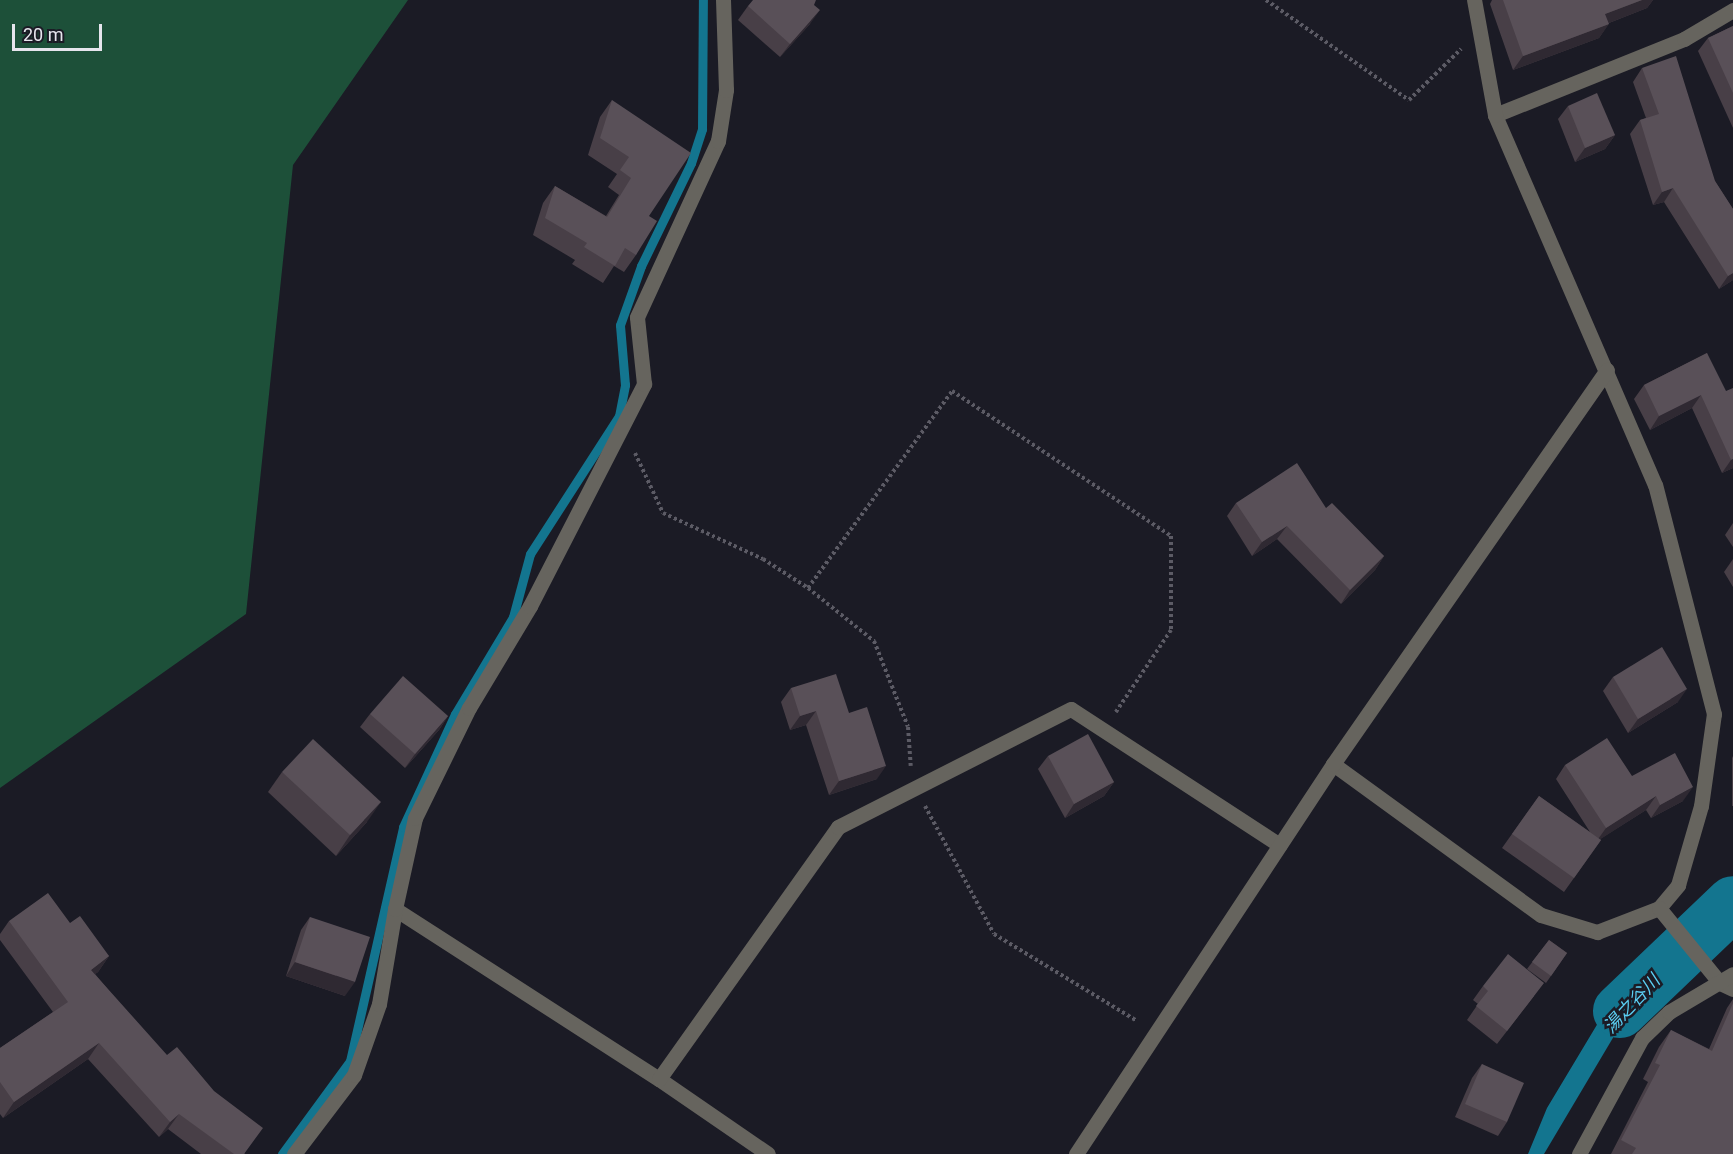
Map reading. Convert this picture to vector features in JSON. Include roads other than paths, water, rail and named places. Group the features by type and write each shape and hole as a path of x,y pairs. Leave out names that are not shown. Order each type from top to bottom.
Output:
{"street":[{"path":"294,1154 354,1075 379,1004 395,909 416,818 469,708 530,606 644,384 637,317 718,141 726,90 723,0"},
{"path":"1333,764 1541,915 1598,932 1659,908 1678,885 1701,806 1714,714 1655,484 1495,115 1474,0"},
{"path":"1495,115 1684,39 1733,9"},
{"path":"1076,1154 1333,764 1607,370"},
{"path":"659,1079 838,827 913,786 1071,709 1280,845"},
{"path":"1659,908 1722,980"},
{"path":"395,909 659,1079 768,1154"},
{"path":"1579,1154 1642,1038 1670,1012 1733,974"}],"water":[{"path":"1667,954 1679,967 1620,1026 1544,1154 1528,1154 1547,1108 1607,1008"}],"waterway":[{"path":"282,1154 350,1061 403,827 455,714 513,617 530,554 619,416 625,385 620,325 641,266 691,163 702,129 703,0"},
{"name":"湯之谷川","path":"1620,1011 1733,903"}]}
